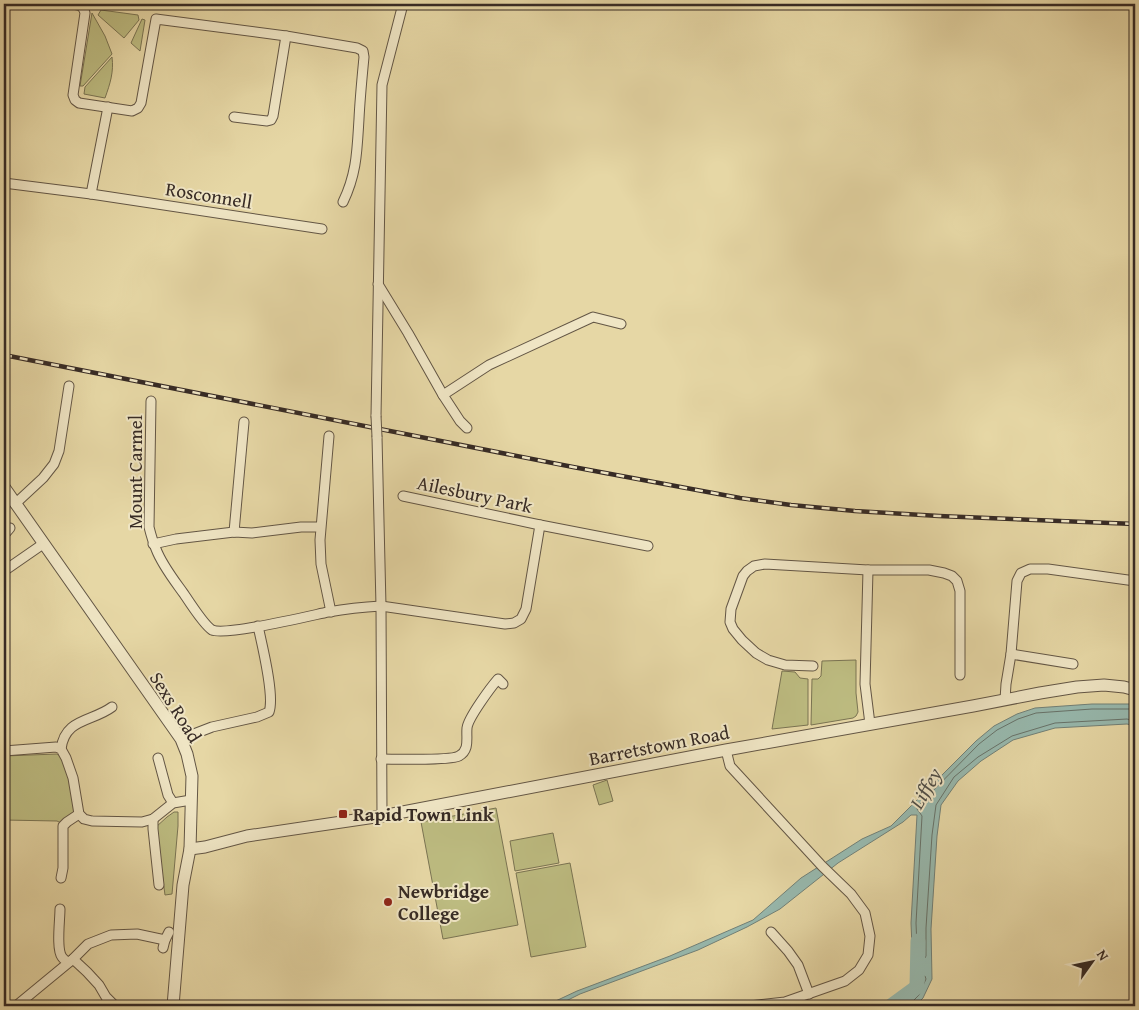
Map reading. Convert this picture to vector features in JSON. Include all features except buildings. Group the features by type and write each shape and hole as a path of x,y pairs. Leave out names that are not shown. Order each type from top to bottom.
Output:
{"street":[{"path":"72,4 80,5 84,8 85,14 73,94 75,100 79,103 132,111 138,108 141,103 156,18 286,36 357,48 363,51 357,153 351,186 343,202"},
{"path":"382,816 381,606 376,416 382,85 403,4"},
{"path":"234,116 271,120 286,36"},
{"path":"90,194 108,107"},
{"name":"Rosconnell","path":"4,182 322,229"},
{"path":"378,284 443,395 460,421 467,428"},
{"path":"443,395 489,365 593,317 621,324"},
{"path":"15,504 44,478 54,464 59,451 69,386"},
{"name":"Mount Carmel","path":"151,401 149,528 159,557 198,614 210,628 215,631 224,631 365,606 381,606"},
{"path":"234,532 244,422"},
{"path":"329,436 320,527 322,564 331,612"},
{"name":"Sexs Road","path":"4,487 180,739 187,754 192,776 190,849 183,886 173,1006"},
{"name":"Ailesbury Park","path":"403,496 648,546"},
{"name":"Ailesbury Park","path":"381,606 505,624 521,619 526,609 540,525"},
{"name":"Mount Carmel","path":"154,544 176,539 234,532 252,533 301,527 320,527"},
{"path":"4,571 44,544"},
{"path":"812,666 784,664 768,660 756,653 733,629 730,622 731,609 743,576 754,566 766,564 868,570 929,570 944,572 952,576 957,581 960,591 960,674"},
{"path":"1005,700 1017,581 1021,573 1030,569 1048,569 1135,581"},
{"path":"868,570 865,684 870,724"},
{"path":"180,739 212,727 257,717 269,712 271,694 258,626"},
{"path":"1011,654 1073,664"},
{"path":"381,759 455,758 461,755 467,745 467,726 477,708 498,679 504,684"},
{"name":"Barretstown Road","path":"190,849 247,836 382,816 726,750 1077,687 1104,685 1135,690"},
{"path":"61,750 66,733 77,724 112,707"},
{"path":"4,751 56,747 61,750 73,778 79,814 84,819 92,821 142,822 153,819 174,803 191,800"},
{"path":"726,750 730,766 822,866 851,894 864,913 870,936 868,955 859,970 845,981 785,1002 750,1006"},
{"path":"158,758 168,795 174,803"},
{"path":"61,878 63,868 63,826 79,814"},
{"path":"153,819 159,885"},
{"path":"60,909 63,934 59,946 63,959 71,961 87,972 115,1006"},
{"path":"770,932 798,965 809,994"},
{"path":"16,1006 71,961 88,944 112,934 137,934 166,940"},
{"path":"4,1003 7,1006"}],"shaded area":[{"path":"101,10 138,15 139,20 124,38 98,15"},
{"path":"92,13 105,36 112,54 83,86 80,86"},
{"path":"142,19 145,20 140,51 131,43"},
{"path":"112,57 112,73 105,98 84,94 85,87"},
{"path":"856,660 858,712 856,716 811,725 812,679 818,679 821,676 822,661"},
{"path":"782,671 795,672 800,678 808,679 808,725 772,729"},
{"path":"57,754 65,761 76,810 61,823 57,821 4,820 4,756"},
{"path":"607,780 613,801 599,805 593,785"},
{"path":"496,808 518,925 443,939 421,822"},
{"path":"174,812 178,812 178,826 172,894 165,895 156,827"},
{"path":"553,833 559,863 515,871 510,841"},
{"path":"570,863 586,947 531,957 516,873"}],"water":[{"path":"1092,704 1135,705 1135,726 1127,724 1055,728 1013,740 981,761 958,781 941,805 931,929 932,979 923,998 915,1006 887,1006 905,991 920,970 912,948 911,923 917,815 911,815 838,863 780,909 747,927 698,950 580,994 556,1006 545,1006 577,991 670,956 753,920 801,878 862,839 891,826 976,741 994,726 1017,714 1035,708"}],"waterway":[{"name":"Liffey","path":"891,1006 917,987 918,941"}],"railway":[{"path":"4,355 740,498 855,511 1135,524"}],"place":[{"name":"Rapid Town Link","path":"343,814"},
{"name":"Newbridge College","path":"388,902"}]}
